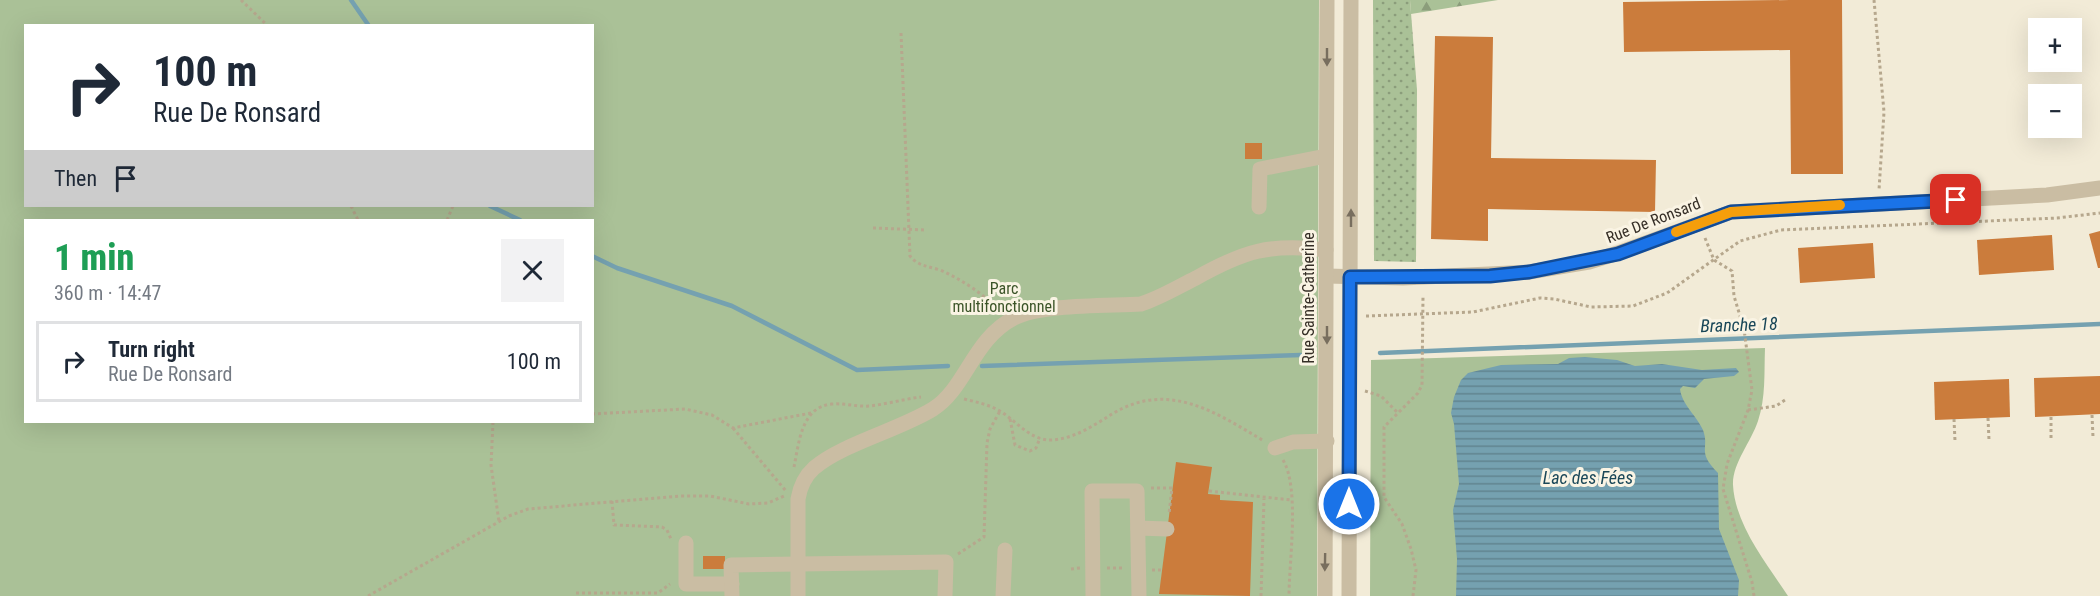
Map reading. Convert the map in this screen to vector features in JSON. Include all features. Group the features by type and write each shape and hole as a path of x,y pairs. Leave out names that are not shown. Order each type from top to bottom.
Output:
{"street":[{"name":"Rue Sainte-Catherine","path":"1325,596 1327,0"},
{"path":"1349,596 1351,0"},
{"path":"1259,207 1260,169 1326,156"},
{"name":"Rue De Ronsard","path":"1327,276 1490,276 1529,272 1618,254 1731,212 2047,195 2100,188"},
{"path":"798,596 798,500 801,485 814,468 934,408 947,398 982,344 1008,322 1036,311 1141,304 1154,300 1220,264 1260,249 1292,247 1326,250"},
{"path":"1275,448 1293,442 1327,441"},
{"path":"1092,596 1092,491 1137,491 1138,596"},
{"path":"1138,528 1168,523"},
{"path":"686,543 686,584 732,590 731,565 946,562 945,596"},
{"path":"1003,596 1005,550"}],"path":[{"path":"241,0 266,24"},
{"path":"1874,0 1884,112 1879,203 1880,226"},
{"path":"901,33 910,256 914,261 941,270 975,291 996,307 1008,322"},
{"path":"1366,316 1473,312 1540,298 1554,298 1591,307 1633,306 1667,293 1713,258 1740,241 1772,232 2057,218 2100,213"},
{"path":"873,228 927,230"},
{"path":"1704,233 1713,258 1732,271 1734,297 1744,329 1752,382 1748,410 1731,449 1723,489 1752,582 1754,596"},
{"path":"1413,596 1416,570 1411,549 1402,524 1384,497 1384,428 1418,393 1422,385 1423,297"},
{"path":"1365,391 1381,396 1398,413"},
{"path":"733,428 811,413 829,404 868,406 931,396"},
{"path":"960,398 982,403 1000,411 1040,438 1058,439 1077,434 1129,406 1169,400 1210,410 1275,448 1288,471 1292,500 1289,596"},
{"path":"1748,410 1776,406 1785,400"},
{"path":"594,414 685,409 712,415 733,428 787,492"},
{"path":"946,562 984,537 987,442 990,429 1000,411"},
{"path":"794,469 802,431 811,413"},
{"path":"2092,415 2093,437"},
{"path":"2051,416 2051,438"},
{"path":"1988,418 1989,440"},
{"path":"1010,419 1012,439 1021,449 1030,451 1036,448 1040,438"},
{"path":"1954,419 1955,441"},
{"path":"493,423 491,465 499,522"},
{"path":"1020,456 1021,449"},
{"path":"368,596 499,522 528,509 612,501 710,496 749,504 768,504 787,492 790,483"},
{"path":"1146,488 1173,488 1168,523"},
{"path":"1209,491 1264,499 1292,500"},
{"path":"1261,596 1264,499"},
{"path":"612,501 614,525 662,527 670,534 671,550"},
{"path":"1100,568 1130,568"},
{"path":"576,593 658,592 665,590 672,581"}],"green space":[{"name":"Parc multifonctionnel","path":"0,0 1319,0 1317,596 0,596"},
{"path":"1373,0 1410,0 1417,90 1416,262 1374,261"},
{"path":"1410,0 1498,0 1411,14"},
{"name":"Lac des Fées","path":"1765,348 1761,412 1742,453 1733,477 1733,485 1739,515 1753,544 1788,596 1370,596 1371,360"}],"water":[{"name":"Lac des Fées","path":"1569,358 1617,360 1635,366 1662,364 1702,370 1736,368 1739,372 1734,376 1704,379 1695,388 1683,386 1680,389 1681,395 1703,430 1707,460 1718,473 1719,529 1739,580 1738,596 1456,596 1457,559 1453,510 1459,484 1451,413 1461,380 1468,373 1501,365 1558,364"}],"building":[{"path":"1842,0 1843,174 1791,174 1790,50 1624,52 1623,2"},
{"path":"1435,36 1493,37 1491,158 1656,160 1655,212 1488,209 1488,241 1431,239"},
{"path":"1245,143 1262,143 1262,159 1245,159"},
{"path":"2100,231 2100,268 2098,268 2089,234"},
{"path":"2052,235 2054,270 1979,275 1977,240"},
{"path":"1873,243 1875,278 1800,283 1798,248"},
{"path":"2100,376 2100,414 2035,417 2034,378"},
{"path":"2009,379 2010,417 1935,420 1934,382"},
{"path":"1176,462 1212,467 1208,494 1220,495 1220,500 1253,502 1250,596 1159,594"},
{"path":"703,556 725,556 725,569 703,569"}],"waterway":[{"path":"351,0 368,24"},
{"path":"492,207 518,219"},
{"path":"594,257 617,268 732,306 857,370 948,366"},
{"name":"Branche 18","path":"1380,353 2100,324"},
{"path":"982,366 1301,355"}],"slow traffic":[{"path":"1676,232 1731,212 1840,205"}],"route":[{"path":"1349,504 1350,277 1490,276 1529,272 1589,262 1618,254 1715,216 1731,212 1752,209 1956,200"}]}
